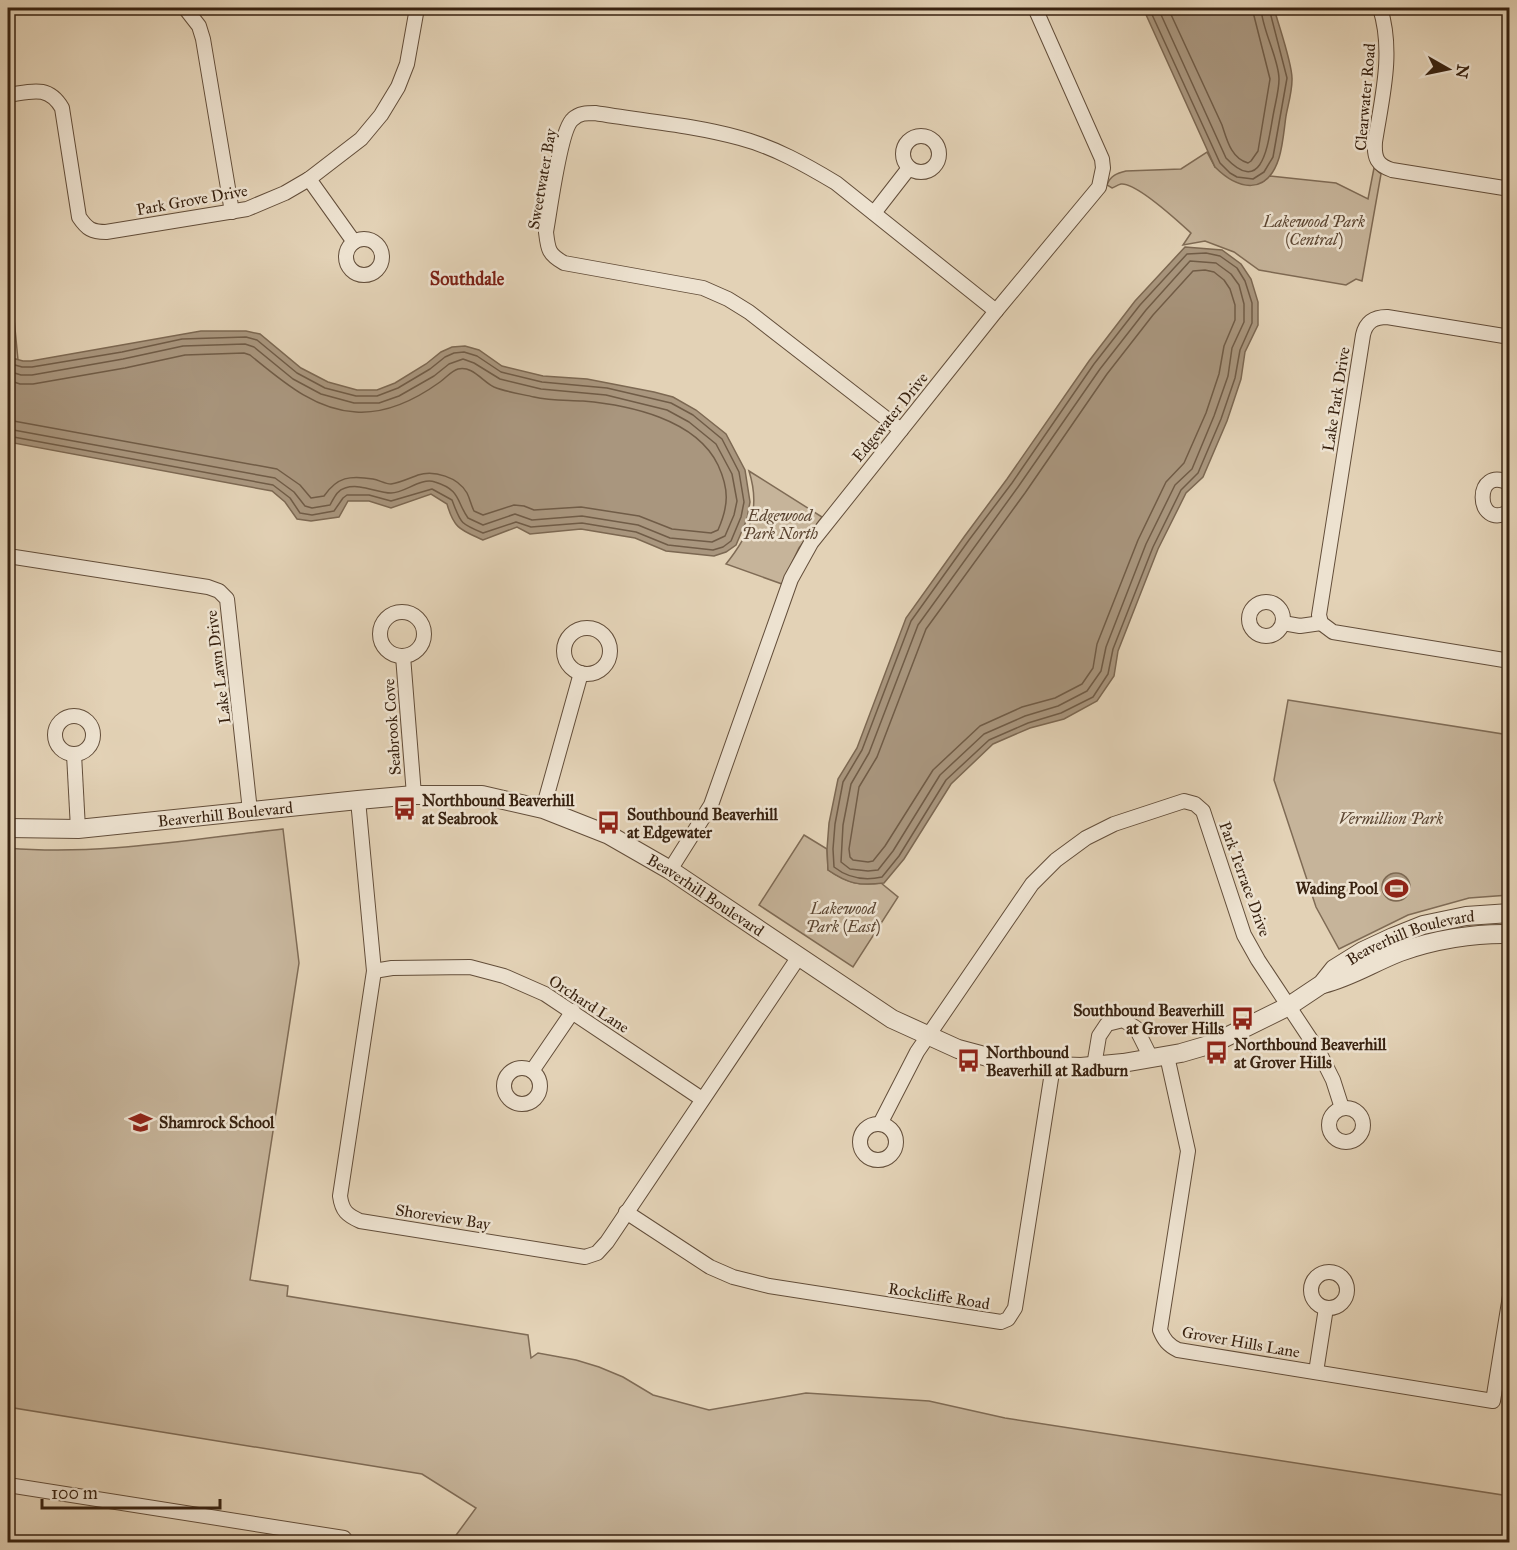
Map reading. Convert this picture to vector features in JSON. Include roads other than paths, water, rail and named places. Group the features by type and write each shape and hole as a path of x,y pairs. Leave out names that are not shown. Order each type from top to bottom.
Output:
{"street":[{"path":"186,8 199,26 203,39 232,212"},
{"name":"Park Grove Drive","path":"8,95 44,91 56,98 62,108 79,217 85,227 93,232 106,232 232,212 258,206 285,193 309,179 361,139 381,115 398,87 407,64 417,8"},
{"name":"Edgewater Drive","path":"669,870 711,805 791,579 800,560 811,543 996,311 1099,188 1102,159 1035,8"},
{"name":"Clearwater Road","path":"1380,8 1388,44 1374,153 1380,165 1392,170 1509,189"},
{"name":"Sweetwater Bay","path":"901,430 749,312 728,299 703,288 564,263 553,257 548,248 546,232 564,134 573,118 585,113 742,138 808,166 836,183 996,311"},
{"path":"874,213 909,168"},
{"path":"309,179 354,242"},
{"name":"Lake Park Drive","path":"1321,623 1319,615 1321,594 1363,335 1367,325 1374,318 1387,317 1509,337"},
{"path":"1509,484 1500,480 1490,482 1483,489 1481,499 1490,513 1501,514 1509,511"},
{"name":"Lake Lawn Drive","path":"8,556 208,587 219,591 227,599 250,811"},
{"path":"1283,623 1300,626 1321,623 1333,632 1509,661"},
{"name":"Seabrook Cove","path":"403,656 414,795"},
{"path":"543,809 581,673"},
{"path":"74,754 78,829"},
{"name":"Beaverhill Boulevard","path":"8,828 78,829 414,795 482,795 543,809 609,836 669,870 892,1019 958,1048 988,1057 1053,1066 1094,1066 1159,1057 1212,1044 1289,1006 1322,984 1334,969 1364,951 1424,925 1466,916 1509,913"},
{"name":"Shoreview Bay","path":"358,800 374,971 340,1196 342,1207 348,1215 360,1221 585,1257 597,1253 607,1242 798,957"},
{"name":"Park Terrace Drive","path":"880,1124 905,1072 1032,884 1056,860 1086,838 1114,824 1184,801 1195,804 1203,811 1244,935 1327,1066 1342,1108"},
{"name":"Beaverhill Boulevard","path":"1322,984 1339,980 1401,952 1470,937 1509,934"},
{"name":"Orchard Lane","path":"374,971 392,968 470,967 504,976 545,994 573,1011 702,1099"},
{"path":"532,1071 573,1011"},
{"path":"1094,1066 1099,1036 1107,1024 1123,1020 1136,1028 1159,1057"},
{"name":"Grover Hills Lane","path":"1159,1057 1188,1151 1160,1330 1169,1346 1178,1350 1493,1401 1509,1296"},
{"name":"Rockcliffe Road","path":"626,1212 710,1267 733,1277 769,1286 1001,1322 1008,1319 1017,1300 1053,1066"},
{"path":"1316,1371 1326,1308"},
{"path":"8,1485 344,1538 347,1542"}],"water":[{"path":"1143,8 1274,8 1292,73 1292,85 1279,158 1274,170 1260,184 1242,184 1233,181 1215,167"},
{"path":"1185,247 1222,250 1241,264 1251,279 1258,302 1258,325 1245,352 1241,379 1227,421 1203,477 1186,493 1158,549 1118,651 1114,676 1097,701 1064,719 1030,728 993,744 951,784 904,859 884,883 855,883 835,875 828,870 827,849 829,823 838,779 857,748 906,618 1089,361 1135,301"},
{"path":"201,331 246,331 260,334 301,368 328,382 357,390 377,390 395,383 441,352 452,347 465,346 479,350 502,366 543,376 587,379 673,397 696,410 726,434 745,470 750,502 747,519 736,545 714,556 666,551 635,538 581,529 530,534 517,527 483,540 459,528 452,519 447,504 431,494 391,508 369,501 348,501 339,517 311,521 297,519 285,502 272,491 8,442 8,357 31,361"},
{"name":"Wading Pool","path":"1396,873 1406,877 1410,887 1406,897 1396,901 1386,897 1382,887 1386,877"}],"place":[{"name":"Northbound Beaverhill at Seabrook","path":"404,809"},
{"name":"Southbound Beaverhill at Edgewater","path":"609,823"},
{"name":"Wading Pool","path":"1396,888"},
{"name":"Southbound Beaverhill at Grover Hills","path":"1242,1019"},
{"name":"Northbound Beaverhill at Grover Hills","path":"1216,1053"},
{"name":"Northbound Beaverhill at Radburn","path":"968,1061"},
{"name":"Shamrock School","path":"141,1122"}],"district":[{"name":"Southdale","path":"467,279"}],"park label":[{"name":"Lakewood Park (Central)","path":"1314,230"},
{"name":"Edgewood Park North","path":"780,524"},
{"name":"Vermillion Park","path":"1391,818"},
{"name":"Lakewood Park (East)","path":"843,917"}]}
